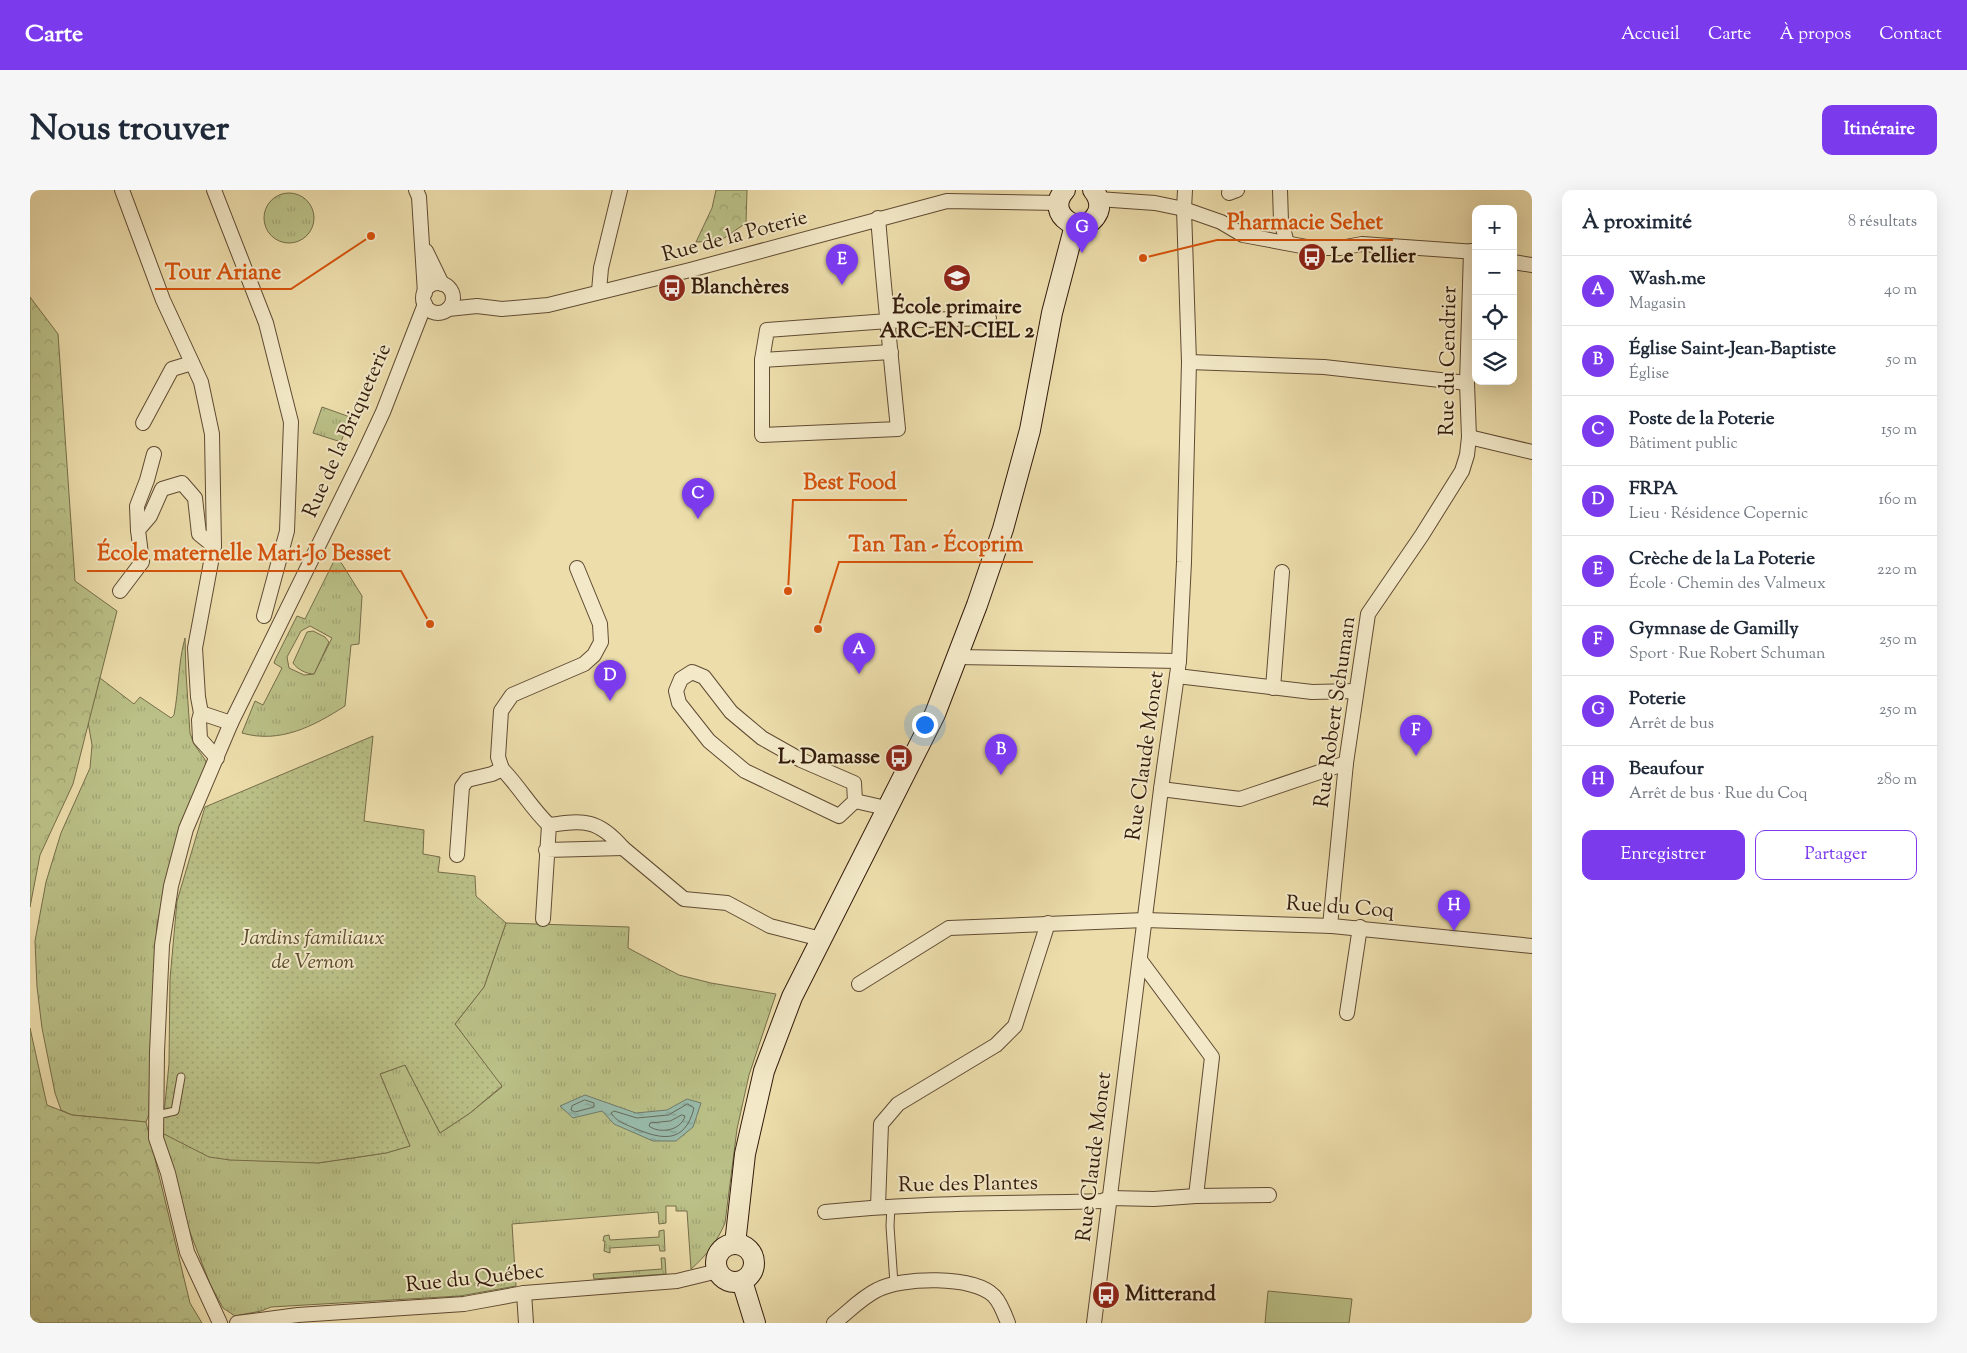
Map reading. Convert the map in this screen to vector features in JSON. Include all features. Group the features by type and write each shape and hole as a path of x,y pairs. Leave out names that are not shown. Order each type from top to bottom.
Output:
{"street":[{"path":"122,190 163,300 201,382 212,434 214,546 195,648 201,713 198,720 200,739 216,758"},
{"path":"214,190 266,323 291,422 288,530 264,616"},
{"name":"Rue de la Briqueterie","path":"220,1323 187,1252 168,1173 156,1138 162,945 171,886 186,829 216,758 383,412 425,298 419,197 416,190"},
{"path":"599,291 601,268 620,190"},
{"name":"Rue Claude Monet","path":"1094,1323 1161,789 1179,661 1184,562 1189,362 1185,190"},
{"path":"1280,190 1281,221 1287,243"},
{"path":"1062,197 1063,217 1075,225 1084,224 1094,219 1099,209 1095,195 1184,209 1221,222 1243,235 1312,248 1340,248 1362,244 1472,252"},
{"name":"Rue de la Poterie","path":"477,306 502,309 548,305 690,270 947,201 1062,197"},
{"path":"878,218 888,321 891,352 898,429 762,435 762,360 767,330 888,321 989,318"},
{"path":"735,1244 745,1154 764,1071 792,997 936,710 1004,529 1030,430 1052,313 1075,225"},
{"name":"Rue de la Briqueterie","path":"423,245 446,287"},
{"path":"1517,263 1532,265"},
{"name":"Rue du Cendrier","path":"1462,471 1469,437 1467,383 1472,274"},
{"path":"433,284 446,287 477,306 443,311 430,310 425,298 433,284"},
{"path":"443,311 453,301 446,287"},
{"name":"Rue de la Briqueterie","path":"411,336 443,311"},
{"path":"762,360 891,352"},
{"path":"1189,362 1324,367 1467,383"},
{"path":"143,423 172,369 192,363"},
{"path":"1469,437 1532,452"},
{"path":"120,591 142,562 137,506 148,480 154,454"},
{"name":"Rue Robert Schuman","path":"1330,926 1346,764 1368,614 1422,535 1462,471"},
{"path":"138,530 150,516 162,489 182,483 195,498 199,534 214,546"},
{"path":"549,825 537,814 515,782 502,769 498,757 501,711 512,695 584,664 594,655 601,642 600,624 577,568"},
{"path":"1273,688 1282,572"},
{"path":"957,657 1179,661"},
{"path":"692,672 704,677 732,712 762,738 801,760 854,783 855,801 839,816 745,771 708,742 679,704 676,691 680,679 692,672"},
{"path":"1177,676 1312,692 1356,691"},
{"path":"201,713 232,723"},
{"path":"1161,789 1240,799 1346,764"},
{"path":"457,855 462,787 467,780 492,774 502,769"},
{"path":"855,801 886,808"},
{"path":"549,825 575,821 597,825 612,835 623,848 684,899 727,903 770,926 821,939"},
{"path":"543,919 549,825"},
{"path":"546,850 623,848"},
{"name":"Rue du Coq","path":"859,984 949,928 1145,920 1360,927 1532,946"},
{"path":"885,1206 881,1124 898,1104 996,1045 1014,1026 1048,923"},
{"path":"1347,1013 1360,927"},
{"path":"1140,960 1212,1057 1196,1196"},
{"name":"Rue des Plantes","path":"825,1212 885,1206 1102,1201 1110,1198 1154,1199 1196,1196 1269,1195"},
{"path":"735,1244 741,1245 750,1252 754,1262 751,1273 742,1281 735,1282 728,1281 722,1277 716,1265 719,1253 729,1245 735,1244"},
{"name":"Rue du Québec","path":"237,1323 298,1314 464,1304 524,1292 677,1280 718,1271"},
{"path":"834,1323 877,1290 903,1281 935,1280 975,1284 994,1296 1008,1323"},
{"path":"742,1281 755,1323"},
{"path":"524,1292 526,1323"}],"lane":[{"path":"156,1115 176,1112 181,1077"},
{"path":"885,1206 890,1226 894,1284"}],"green space":[{"path":"716,190 747,190 746,223 720,241 696,242 712,208"},
{"path":"289,193 298,195 309,204 314,218 312,227 303,238 289,243 280,241 269,232 264,218 266,209 275,198"},
{"path":"30,297 58,334 75,581 117,611 73,784 40,855 30,907"},
{"path":"322,407 350,417 341,442 313,433"},
{"path":"336,557 362,596 359,644 351,645 345,706 309,726 283,735 256,736 242,733 255,701 263,705 282,668 274,663 297,616 305,619","holes":["310,626 332,638 314,674 304,675 289,668 287,657 301,631"]},
{"path":"313,631 325,637 329,642 314,674 302,671 293,663 307,632"},
{"path":"185,638 190,733 194,744 206,761 205,772 181,829 169,868 157,925 149,1114 146,1122 72,1115 61,1110 55,1093 42,1028 37,987 35,941 46,882 61,833 90,768 92,745 88,722 100,678 134,704 140,697 171,718 174,715"},
{"name":"Jardins familiaux de Vernon","path":"373,736 364,821 424,830 423,854 440,857 438,872 475,876 476,896 506,923 484,987 455,1024 502,1086 470,1113 440,1133 405,1065 380,1074 410,1146 386,1153 318,1163 230,1160 209,1157 162,1133 169,1064 170,979 177,901 205,807"},
{"path":"506,923 629,927 628,948 679,975 711,983 776,994 749,1075 737,1129 725,1223 711,1248 691,1269 687,1211 676,1211 676,1206 666,1206 666,1223 659,1224 658,1212 512,1224 516,1286 460,1296 271,1307 235,1316 223,1308 210,1284 179,1204 166,1161 162,1133 173,1137 318,1163 386,1153 410,1146 380,1074 405,1065 440,1133 470,1113 502,1087 455,1024 484,987"},
{"path":"30,1028 47,1105 72,1115 146,1122 190,1303 202,1323 30,1323"},
{"path":"664,1230 665,1251 660,1251 659,1245 610,1248 610,1253 604,1251 604,1236 609,1235 610,1240 659,1237 659,1231"},
{"path":"661,1258 665,1258 666,1274 594,1279 593,1274 662,1269"},
{"path":"1268,1291 1352,1299 1349,1323 1265,1323"}],"water":[{"path":"585,1095 636,1113 667,1110 687,1099 701,1103 693,1127 676,1141 653,1141 614,1124 602,1111 573,1118 560,1106"}],"place":[{"name":"Tour Ariane","path":"371,236"},
{"name":"Poterie","path":"1082,253"},
{"name":"Le Tellier","path":"1312,257"},
{"name":"Pharmacie Sehet","path":"1143,258"},
{"name":"École primaire ARC-EN-CIEL 2","path":"957,278"},
{"name":"Crèche de la La Poterie","path":"842,285"},
{"name":"Blanchères","path":"672,288"},
{"name":"Poste de la Poterie","path":"698,519"},
{"name":"Best Food","path":"788,591"},
{"name":"École maternelle Mari-Jo Besset","path":"430,624"},
{"name":"Tan Tan - Écoprim","path":"818,629"},
{"name":"Wash.me","path":"859,674"},
{"name":"FRPA","path":"610,701"},
{"name":"Gymnase de Gamilly","path":"1416,756"},
{"name":"L. Damasse","path":"899,758"},
{"name":"Église Saint-Jean-Baptiste","path":"1001,775"},
{"name":"Beaufour","path":"1454,931"},
{"name":"Mitterand","path":"1106,1295"}]}
